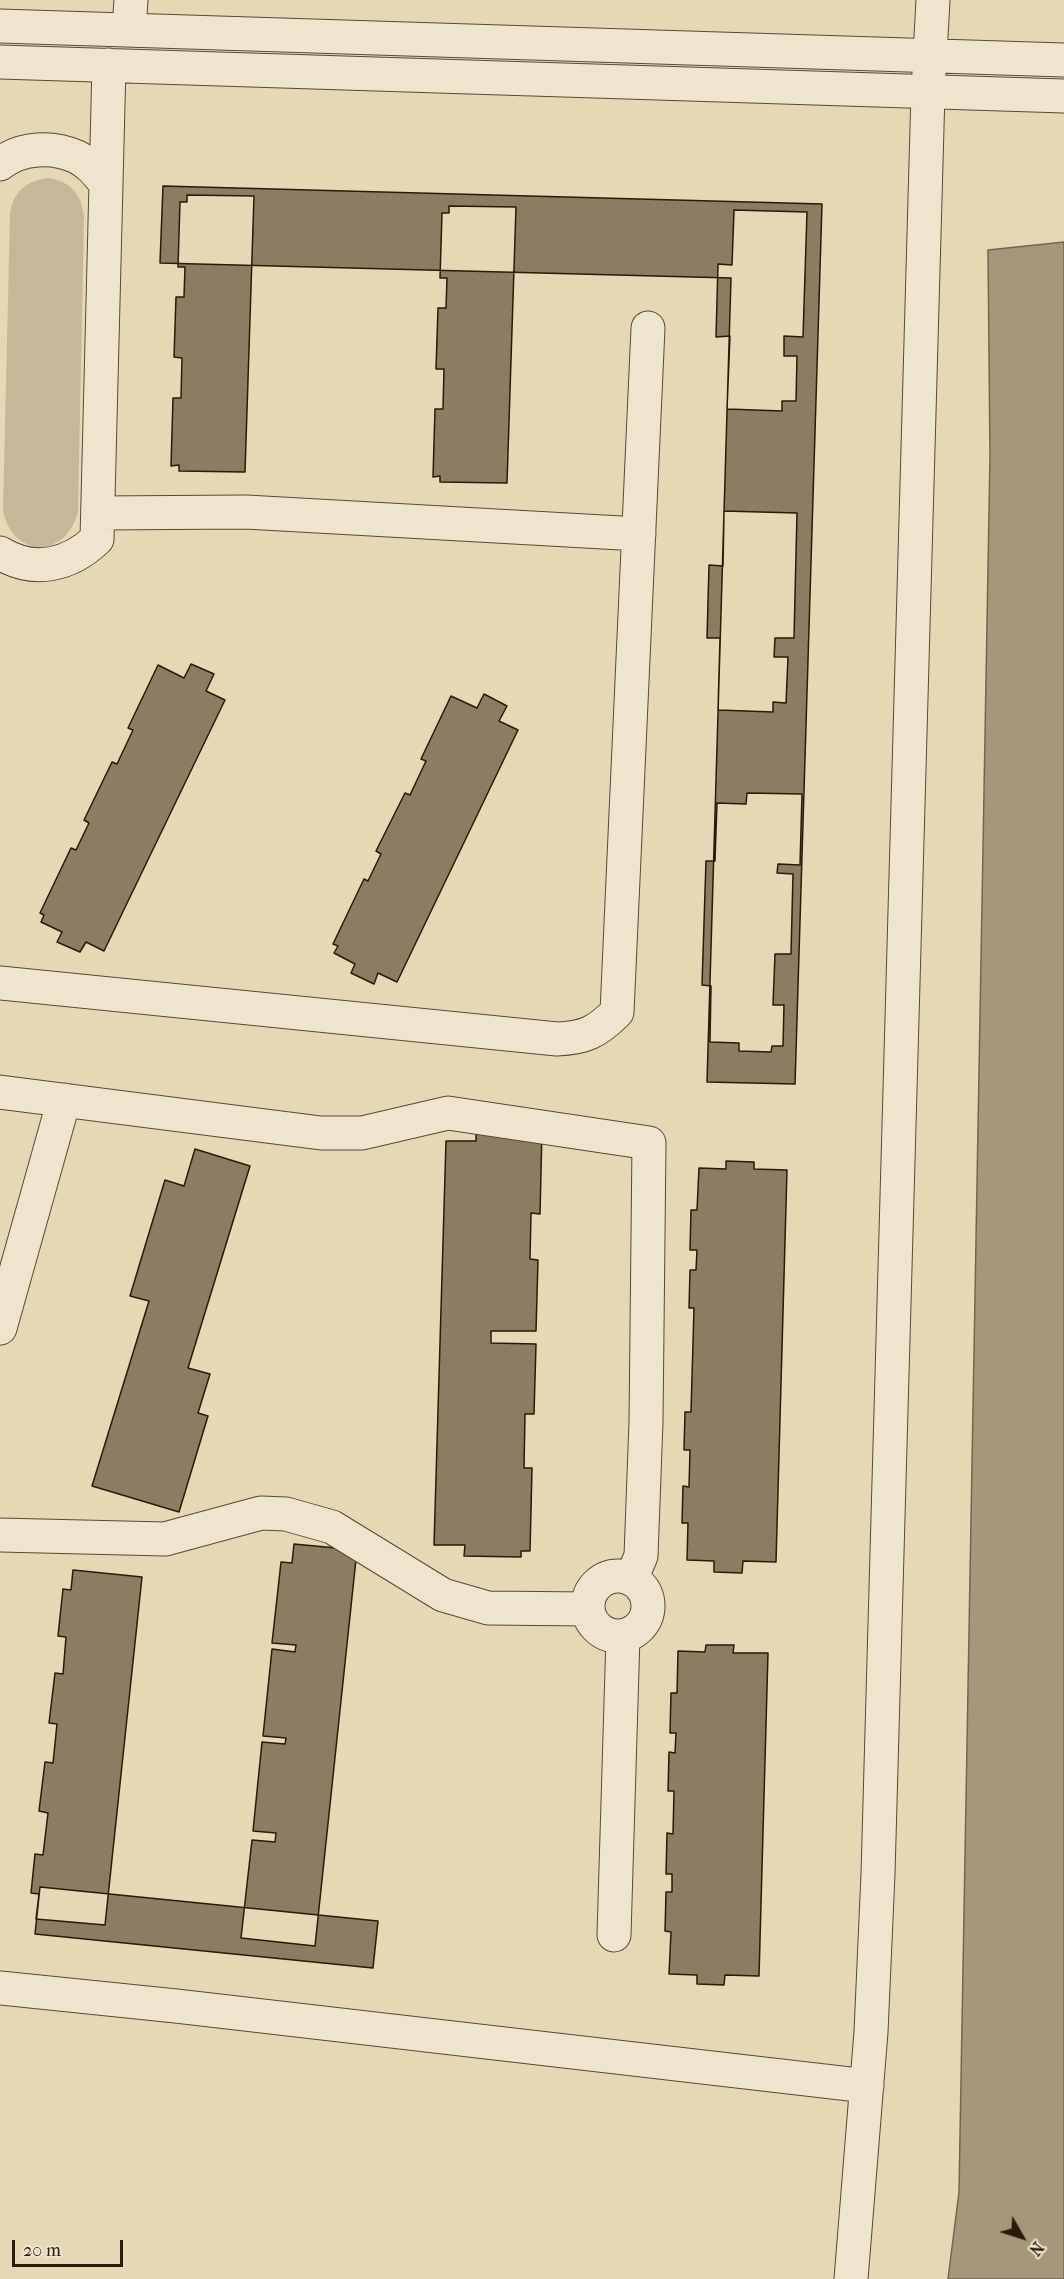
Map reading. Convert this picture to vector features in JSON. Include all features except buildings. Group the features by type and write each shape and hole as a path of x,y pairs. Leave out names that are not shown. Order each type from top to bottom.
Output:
{"street":[{"path":"851,2279 867,2086 879,1862 928,92 933,0"},
{"path":"0,26 130,15 930,56 1064,60"},
{"path":"0,62 1064,96"},
{"path":"0,553 35,565 51,564 69,560 98,539 109,65"},
{"path":"0,164 21,153 41,149 60,151 78,158 93,168 105,183"},
{"path":"0,983 557,1039 574,1039 590,1034 605,1025 617,1012 648,328"},
{"path":"98,513 246,512 639,534"},
{"path":"0,1092 321,1133 362,1133 448,1113 649,1143 646,1422 641,1556 632,1579"},
{"path":"0,1328 64,1100"},
{"path":"0,1535 165,1539 261,1513 286,1514 332,1527 443,1595 488,1608 587,1609"},
{"path":"619,1576 632,1579 642,1587 647,1597 648,1608 645,1619 639,1628 623,1636 609,1636 600,1631 591,1621 587,1609 589,1596 596,1585 606,1578 619,1576"},
{"path":"614,1935 623,1636"},
{"path":"0,1988 188,2007 867,2086"}],"shaded area":[{"path":"50,178 70,186 81,201 84,216 78,511 72,527 63,538 52,545 40,547 28,545 17,538 8,526 3,510 10,214 14,199 22,188 34,181"},
{"path":"1064,242 1064,2279 948,2279 959,2192 990,456 988,250"}]}
